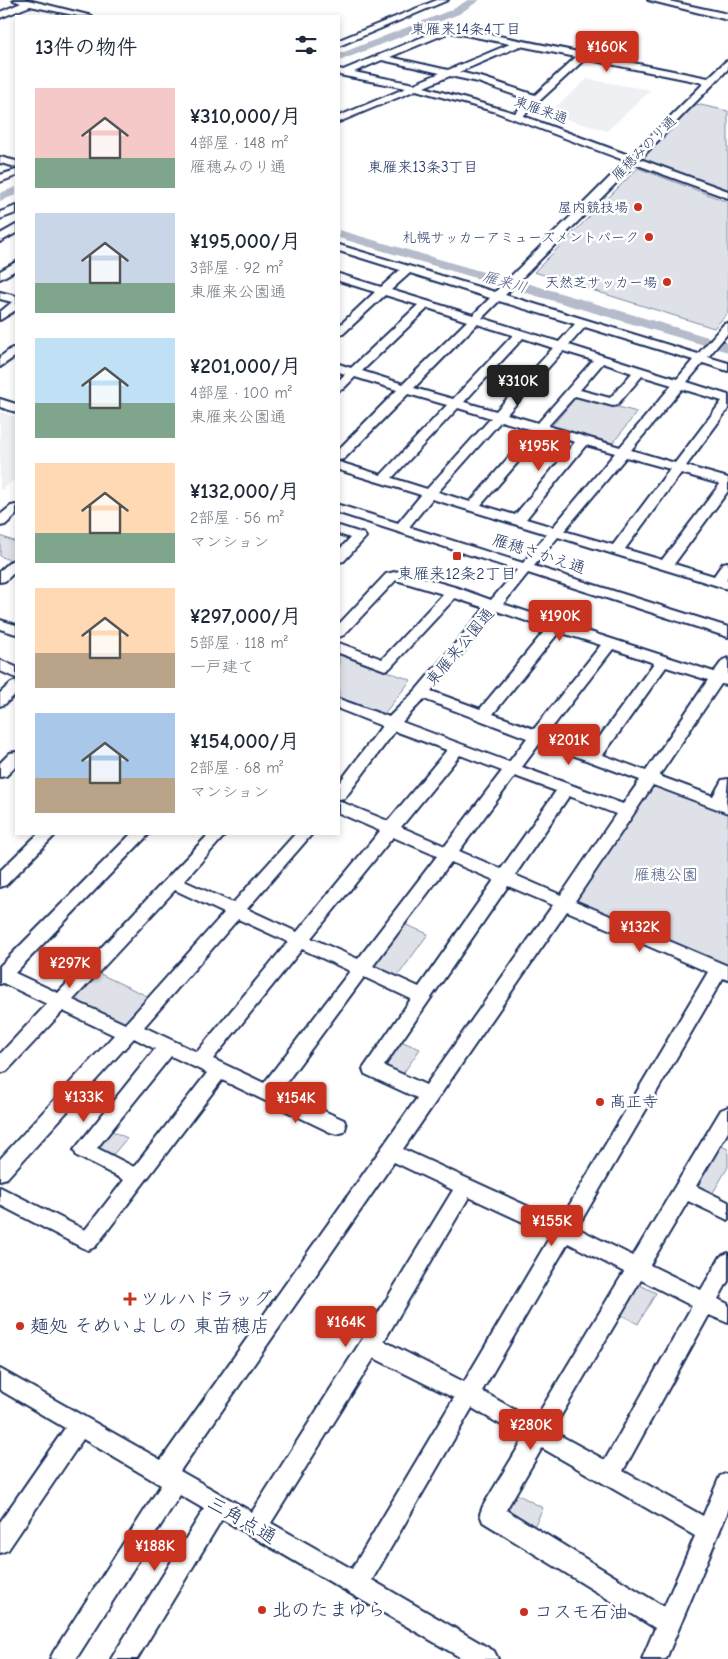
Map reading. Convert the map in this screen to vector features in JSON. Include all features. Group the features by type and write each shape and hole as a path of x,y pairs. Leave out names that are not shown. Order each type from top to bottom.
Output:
{"street":[{"path":"17,0 83,15"},
{"path":"340,43 444,0"},
{"path":"652,0 728,17"},
{"path":"0,15 29,3"},
{"path":"341,72 449,30 712,82"},
{"path":"340,120 520,43"},
{"path":"517,116 583,56"},
{"path":"380,57 511,89 537,99"},
{"name":"雁穂みのり通","path":"519,274 728,64"},
{"name":"東雁来通","path":"341,72 417,87 517,116 728,195"},
{"path":"0,160 15,164"},
{"path":"0,179 15,173"},
{"path":"0,239 15,229"},
{"path":"340,248 583,322 704,353 728,367"},
{"path":"0,276 15,266"},
{"path":"340,331 408,269"},
{"path":"340,455 519,274"},
{"path":"340,279 426,304 728,400 616,551"},
{"path":"0,295 15,300"},
{"path":"340,385 426,304"},
{"path":"0,317 15,306"},
{"path":"400,529 428,494 583,322"},
{"name":"東雁来公園通","path":"722,805 421,694 728,326"},
{"path":"383,480 521,334"},
{"path":"0,364 15,352"},
{"path":"472,507 574,392 600,359"},
{"path":"0,364 15,369"},
{"path":"340,368 405,389 728,482 665,566"},
{"path":"574,392 614,402 640,371"},
{"path":"0,403 15,408"},
{"path":"517,521 583,440"},
{"path":"340,466 722,584 728,566"},
{"name":"雁穂さかえ通","path":"340,509 728,632"},
{"path":"0,522 15,511"},
{"path":"340,530 360,536 340,557"},
{"path":"0,560 15,565"},
{"path":"0,578 15,566"},
{"path":"340,631 395,575 404,576 723,680"},
{"path":"340,648 385,665 453,591"},
{"path":"0,624 15,630"},
{"path":"482,717 558,625"},
{"path":"268,1092 536,737 610,643"},
{"path":"593,758 663,660"},
{"path":"62,1659 170,1479 430,1095 650,779 723,680 728,663"},
{"path":"0,666 15,673"},
{"path":"0,701 15,687"},
{"path":"340,793 392,724 421,694"},
{"path":"340,704 627,812"},
{"path":"200,1062 301,941 457,748"},
{"path":"0,772 15,758"},
{"path":"722,805 728,784"},
{"path":"430,1095 372,1069 566,789"},
{"path":"340,807 723,971 564,1233 356,1585"},
{"path":"0,881 47,835"},
{"path":"140,835 1,975 60,1002 168,1046 337,1126"},
{"path":"0,1066 217,835"},
{"path":"0,1172 129,1031 234,910 303,835"},
{"path":"172,882 422,996"},
{"path":"138,1178 84,1150 168,1046"},
{"path":"0,1195 88,1241 219,1071"},
{"path":"669,1623 491,1514 728,1115"},
{"path":"391,1152 637,1267 728,1314"},
{"path":"255,1527 370,1345 465,1187"},
{"path":"683,1189 728,1211"},
{"path":"609,1474 728,1262"},
{"path":"370,1345 469,1395 708,1531"},
{"name":"三角点通","path":"0,1379 170,1479 486,1659"},
{"path":"0,1542 80,1425"},
{"path":"654,1659 728,1484"},
{"path":"123,1659 218,1506"}],"shaded area":[{"path":"587,79 651,90 607,131 548,114"},
{"path":"0,412 15,417 15,479 0,491"}],"green space":[{"path":"696,104 728,111 728,192 639,160"},
{"name":"札幌サッカーアミューズメントパーク","path":"638,168 728,202 728,313 714,328 534,272"},
{"path":"577,396 637,412 613,443 552,426"},
{"path":"0,536 15,542 15,560 9,560 0,556"},
{"path":"340,654 411,680 383,715 340,698"},
{"name":"雁穂公園","path":"652,785 728,813 728,969 572,902"},
{"path":"402,923 428,934 397,977 371,966"},
{"path":"96,972 149,997 125,1025 72,999"},
{"path":"398,1040 420,1049 402,1075 380,1065"},
{"path":"110,1130 127,1138 112,1156 95,1148"},
{"path":"715,1143 728,1149 728,1167 711,1196 689,1185"},
{"path":"634,1282 656,1293 638,1324 616,1312"},
{"path":"513,1492 543,1508 532,1531 502,1514"}],"waterway":[{"path":"340,58 455,12 475,0"},
{"path":"0,197 15,191"},
{"name":"雁来川","path":"340,234 502,282 515,284 728,348"}],"place":[{"name":"屋内競技場","path":"638,207"},
{"name":"札幌サッカーアミューズメントパーク","path":"649,237"},
{"name":"天然芝サッカー場","path":"667,282"},
{"name":"東雁来12条2丁目","path":"457,556"},
{"name":"髙正寺","path":"600,1102"},
{"name":"ツルハドラッグ","path":"130,1299"},
{"name":"麺処 そめいよしの 東苗穂店","path":"20,1326"},
{"name":"北のたまゆら","path":"262,1610"},
{"name":"コスモ石油","path":"524,1612"}],"district":[{"name":"東雁来14条4丁目","path":"466,29"},
{"name":"東雁来13条3丁目","path":"423,167"}]}
